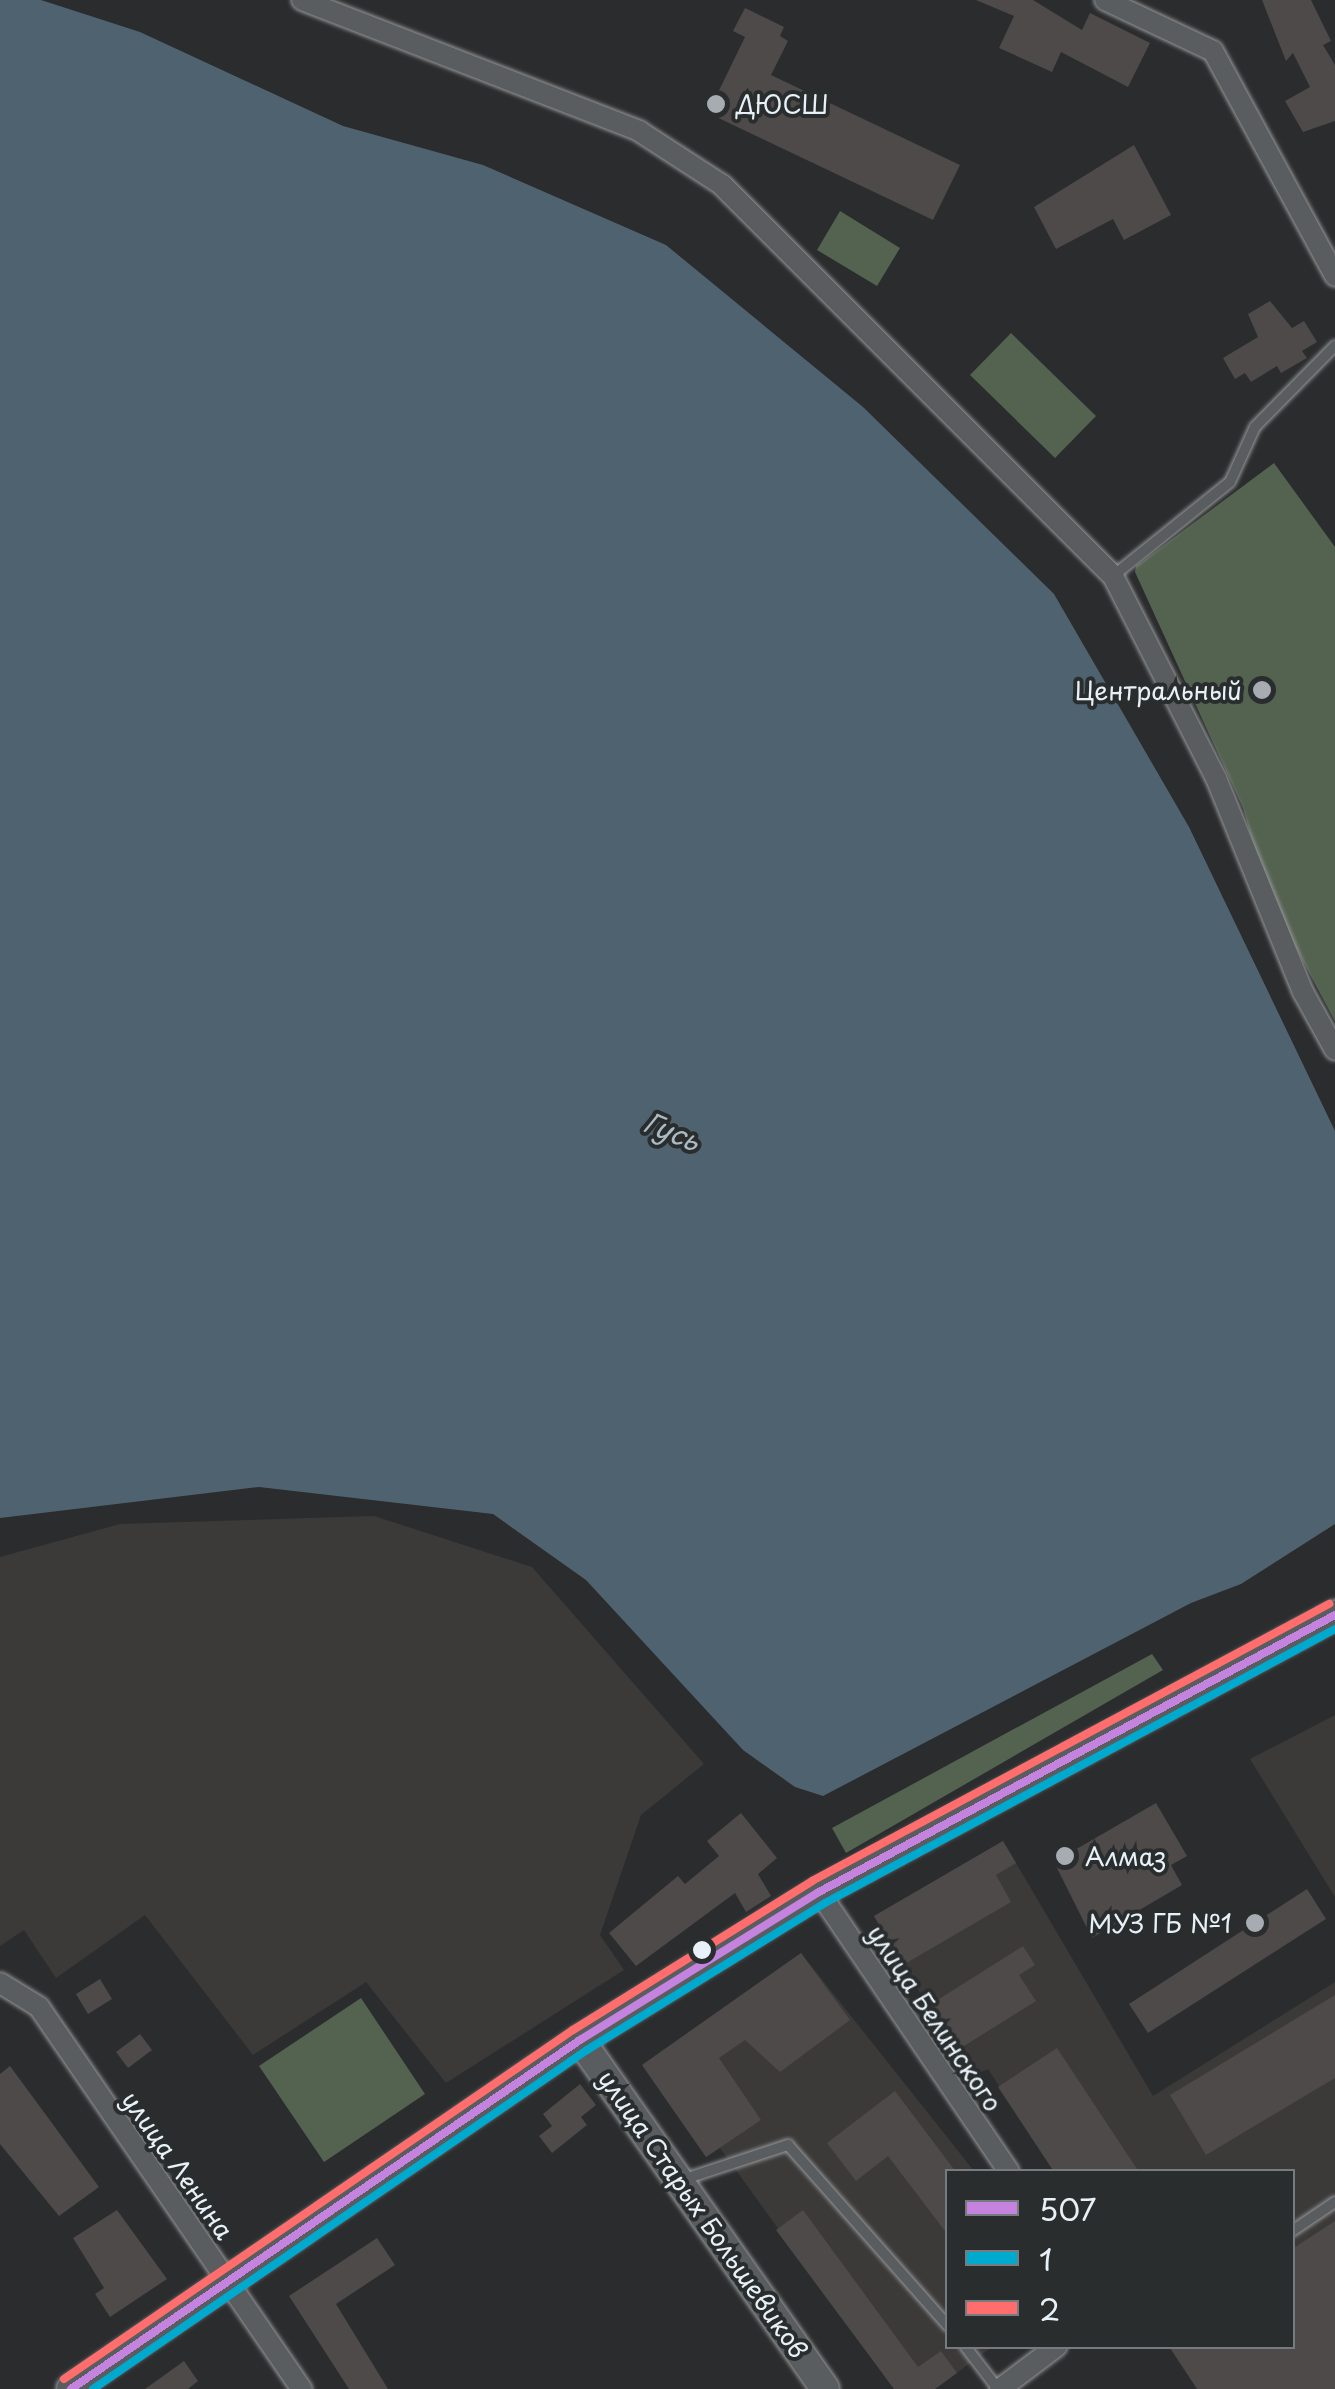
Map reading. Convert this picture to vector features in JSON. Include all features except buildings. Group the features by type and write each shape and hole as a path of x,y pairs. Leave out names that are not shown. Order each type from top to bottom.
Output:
{"main road":[{"path":"71,2389 227,2278 580,2040 819,1892 1335,1614"},
{"name":"улица Старых Большевиков","path":"580,2040 682,2180 825,2389"}],"street":[{"path":"302,0 638,132 722,185 1113,576 1216,778 1303,992 1335,1050"},
{"path":"1104,0 1213,51 1335,276"},
{"name":"улица Белинского","path":"819,1892 1007,2169"},
{"name":"улица Ленина","path":"0,1983 39,2007 302,2389"},
{"path":"999,2389 1053,2349"}],"lane":[{"path":"1113,576 1230,482 1256,427 1335,346"},
{"path":"682,2180 788,2145 945,2323"},
{"path":"1295,2228 1335,2202"},
{"path":"967,2349 999,2389"}],"shaded area":[{"path":"374,1516 532,1567 704,1764 641,1815 600,1935 624,1970 446,2083 366,1982 253,2055 145,1915 56,1978 24,1930 0,1946 0,1557 120,1524"},
{"path":"1335,1715 1335,1897 1250,1759"},
{"path":"1003,1841 1153,2096 1335,1982 1335,2389 1197,2389 1170,2349 1295,2349 1295,2169 1053,2169 988,2069 979,2073 963,2047 956,2051 874,1916"},
{"path":"801,1953 972,2169 945,2169 945,2349 989,2349 935,2389 894,2389 720,2148 706,2157 642,2065"}],"green space":[{"path":"840,211 900,248 877,286 817,250"},
{"path":"1011,333 1096,416 1055,458 970,375"},
{"name":"Центральный","path":"1274,463 1335,547 1335,1021 1268,896 1243,808 1135,572 1136,566"},
{"path":"1152,1654 1163,1670 846,1853 832,1828"},
{"path":"361,1998 425,2094 324,2162 259,2066"}],"water":[{"name":"Гусь","path":"0,0 41,0 140,32 343,126 483,165 666,245 863,407 1054,594 1189,827 1335,1131 1335,1524 1241,1584 1191,1603 823,1796 795,1787 743,1750 586,1580 493,1514 259,1487 0,1518"}],"transit line":[{"name":"2","path":"64,2379 573,2030 812,1881 1329,1604"},
{"name":"507","path":"71,2389 580,2040 819,1892 1335,1615"},
{"name":"1","path":"93,2389 587,2050 825,1903 1335,1629"}],"place":[{"name":"ДЮСШ","path":"716,104"},
{"name":"Центральный","path":"1262,690"},
{"name":"Алмаз","path":"1065,1856"},
{"name":"МУЗ ГБ №1","path":"1255,1923"}]}
